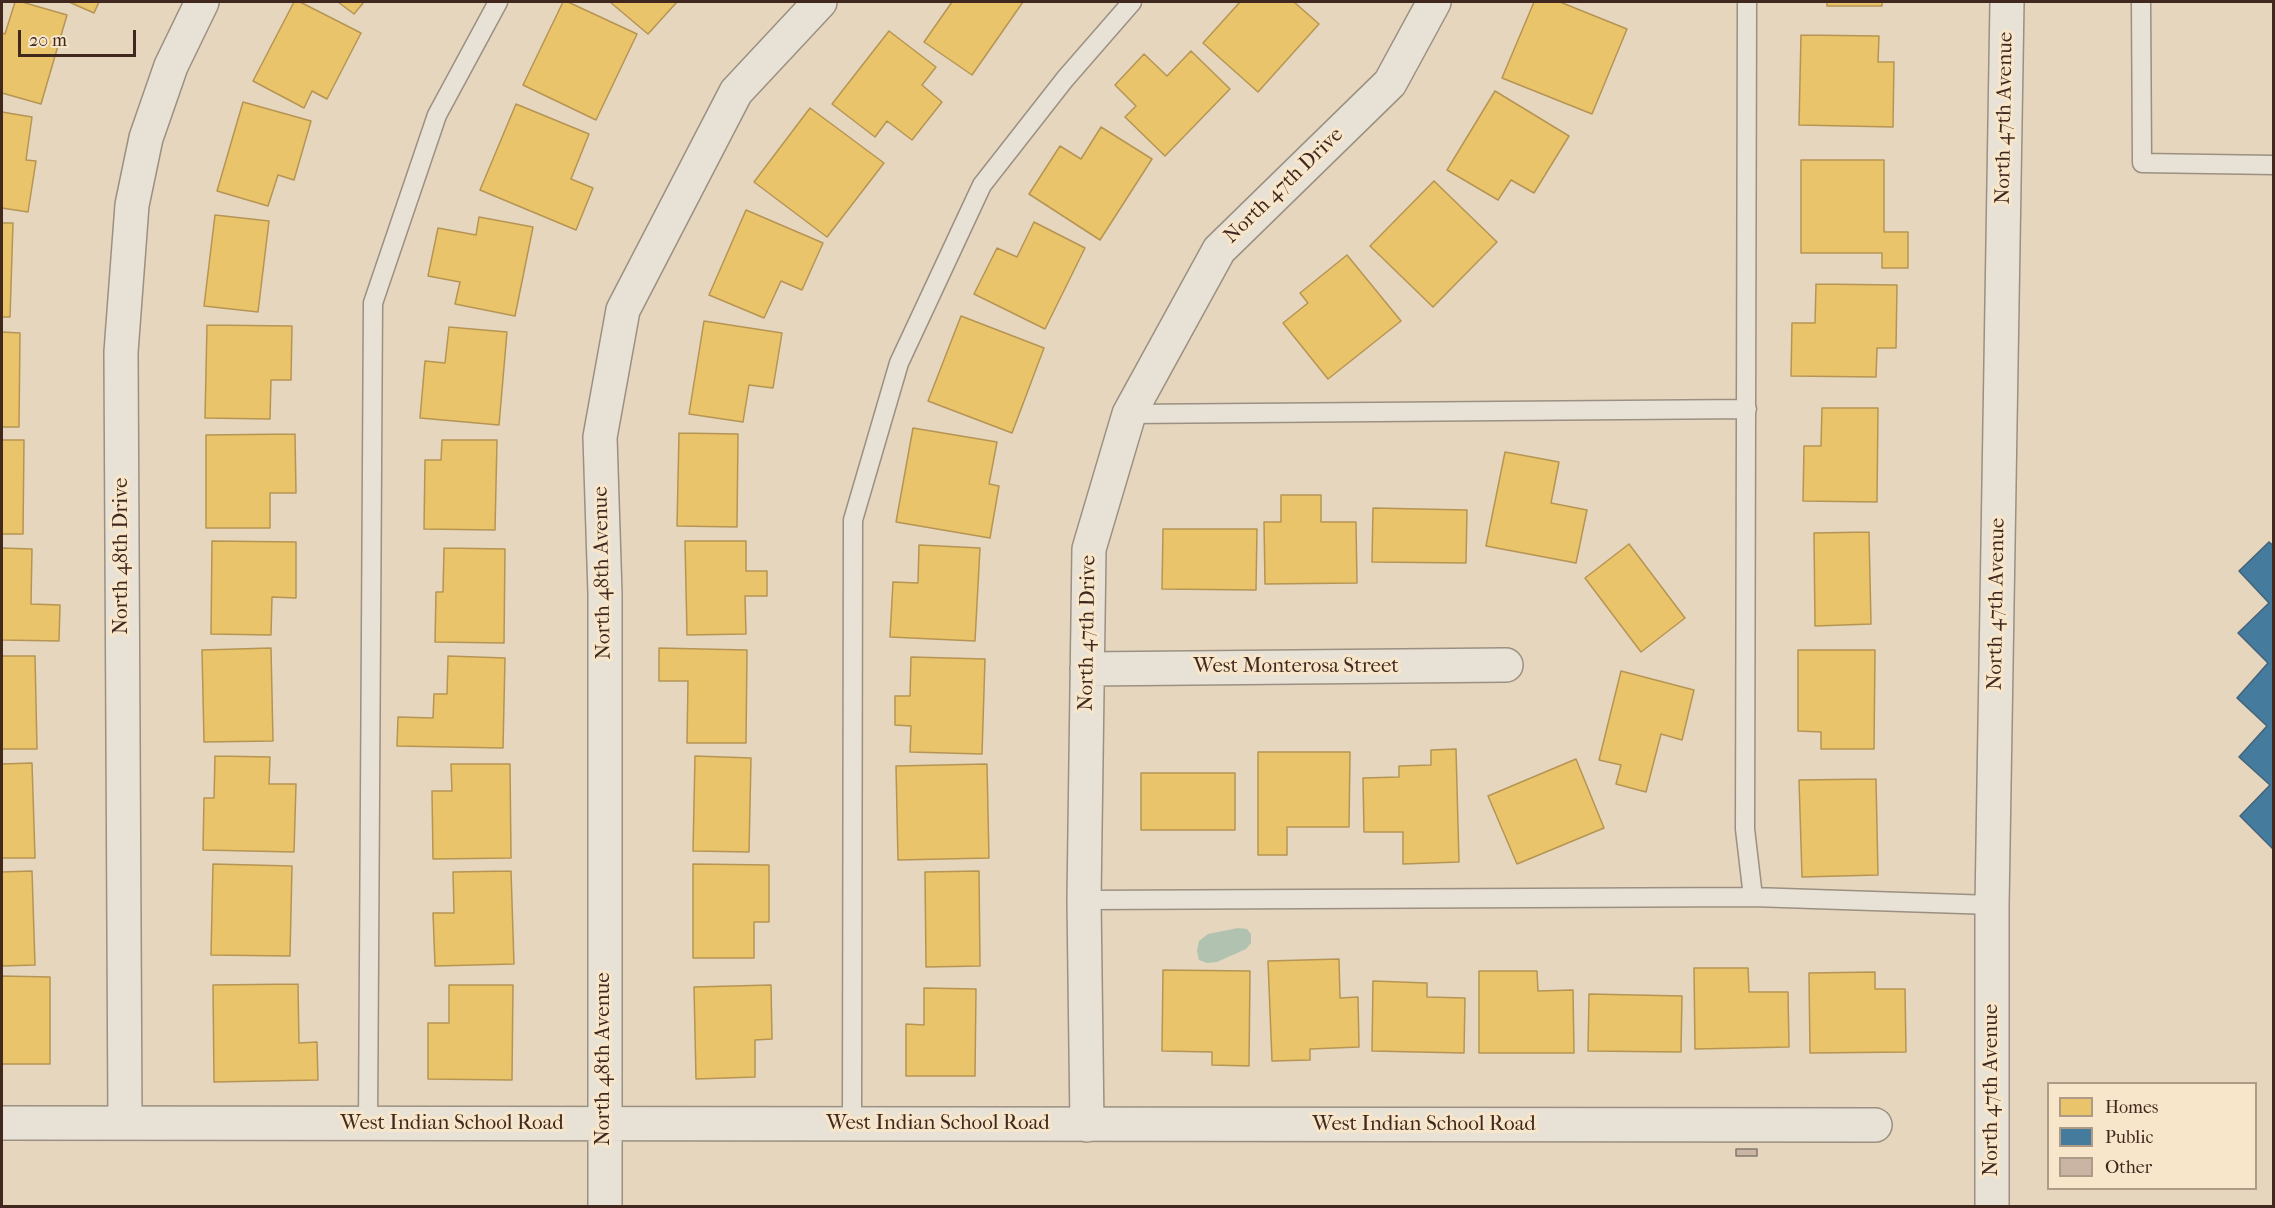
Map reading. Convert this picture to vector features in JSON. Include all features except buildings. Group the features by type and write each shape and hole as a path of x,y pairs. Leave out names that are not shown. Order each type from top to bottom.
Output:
{"street":[{"name":"North 48th Drive","path":"125,1123 121,352 132,205 146,138 171,66 202,2"},
{"name":"North 48th Avenue","path":"605,1206 605,594 600,437 623,310 736,92 820,2"},
{"name":"North 47th Drive","path":"1087,1125 1084,900 1089,549 1129,414 1219,249 1390,83 1434,2"},
{"name":"North 47th Avenue","path":"1992,1206 1992,906 2007,2"},
{"name":"West Monterosa Street","path":"1087,669 1506,665"},
{"name":"West Indian School Road","path":"2,1123 1875,1125"}],"lane":[{"path":"368,1123 373,303 437,115 498,2"},
{"path":"852,1123 853,520 899,363 982,185 1065,80 1132,2"},
{"path":"1747,2 1745,829 1753,897"},
{"path":"2141,2 2142,162 2274,165"},
{"path":"1129,414 1747,409"},
{"path":"1084,900 1753,897 1992,906"}],"shaded area":[{"path":"1238,928 1247,929 1251,934 1251,943 1246,949 1217,962 1207,963 1199,960 1197,951 1199,941 1208,934"}]}
